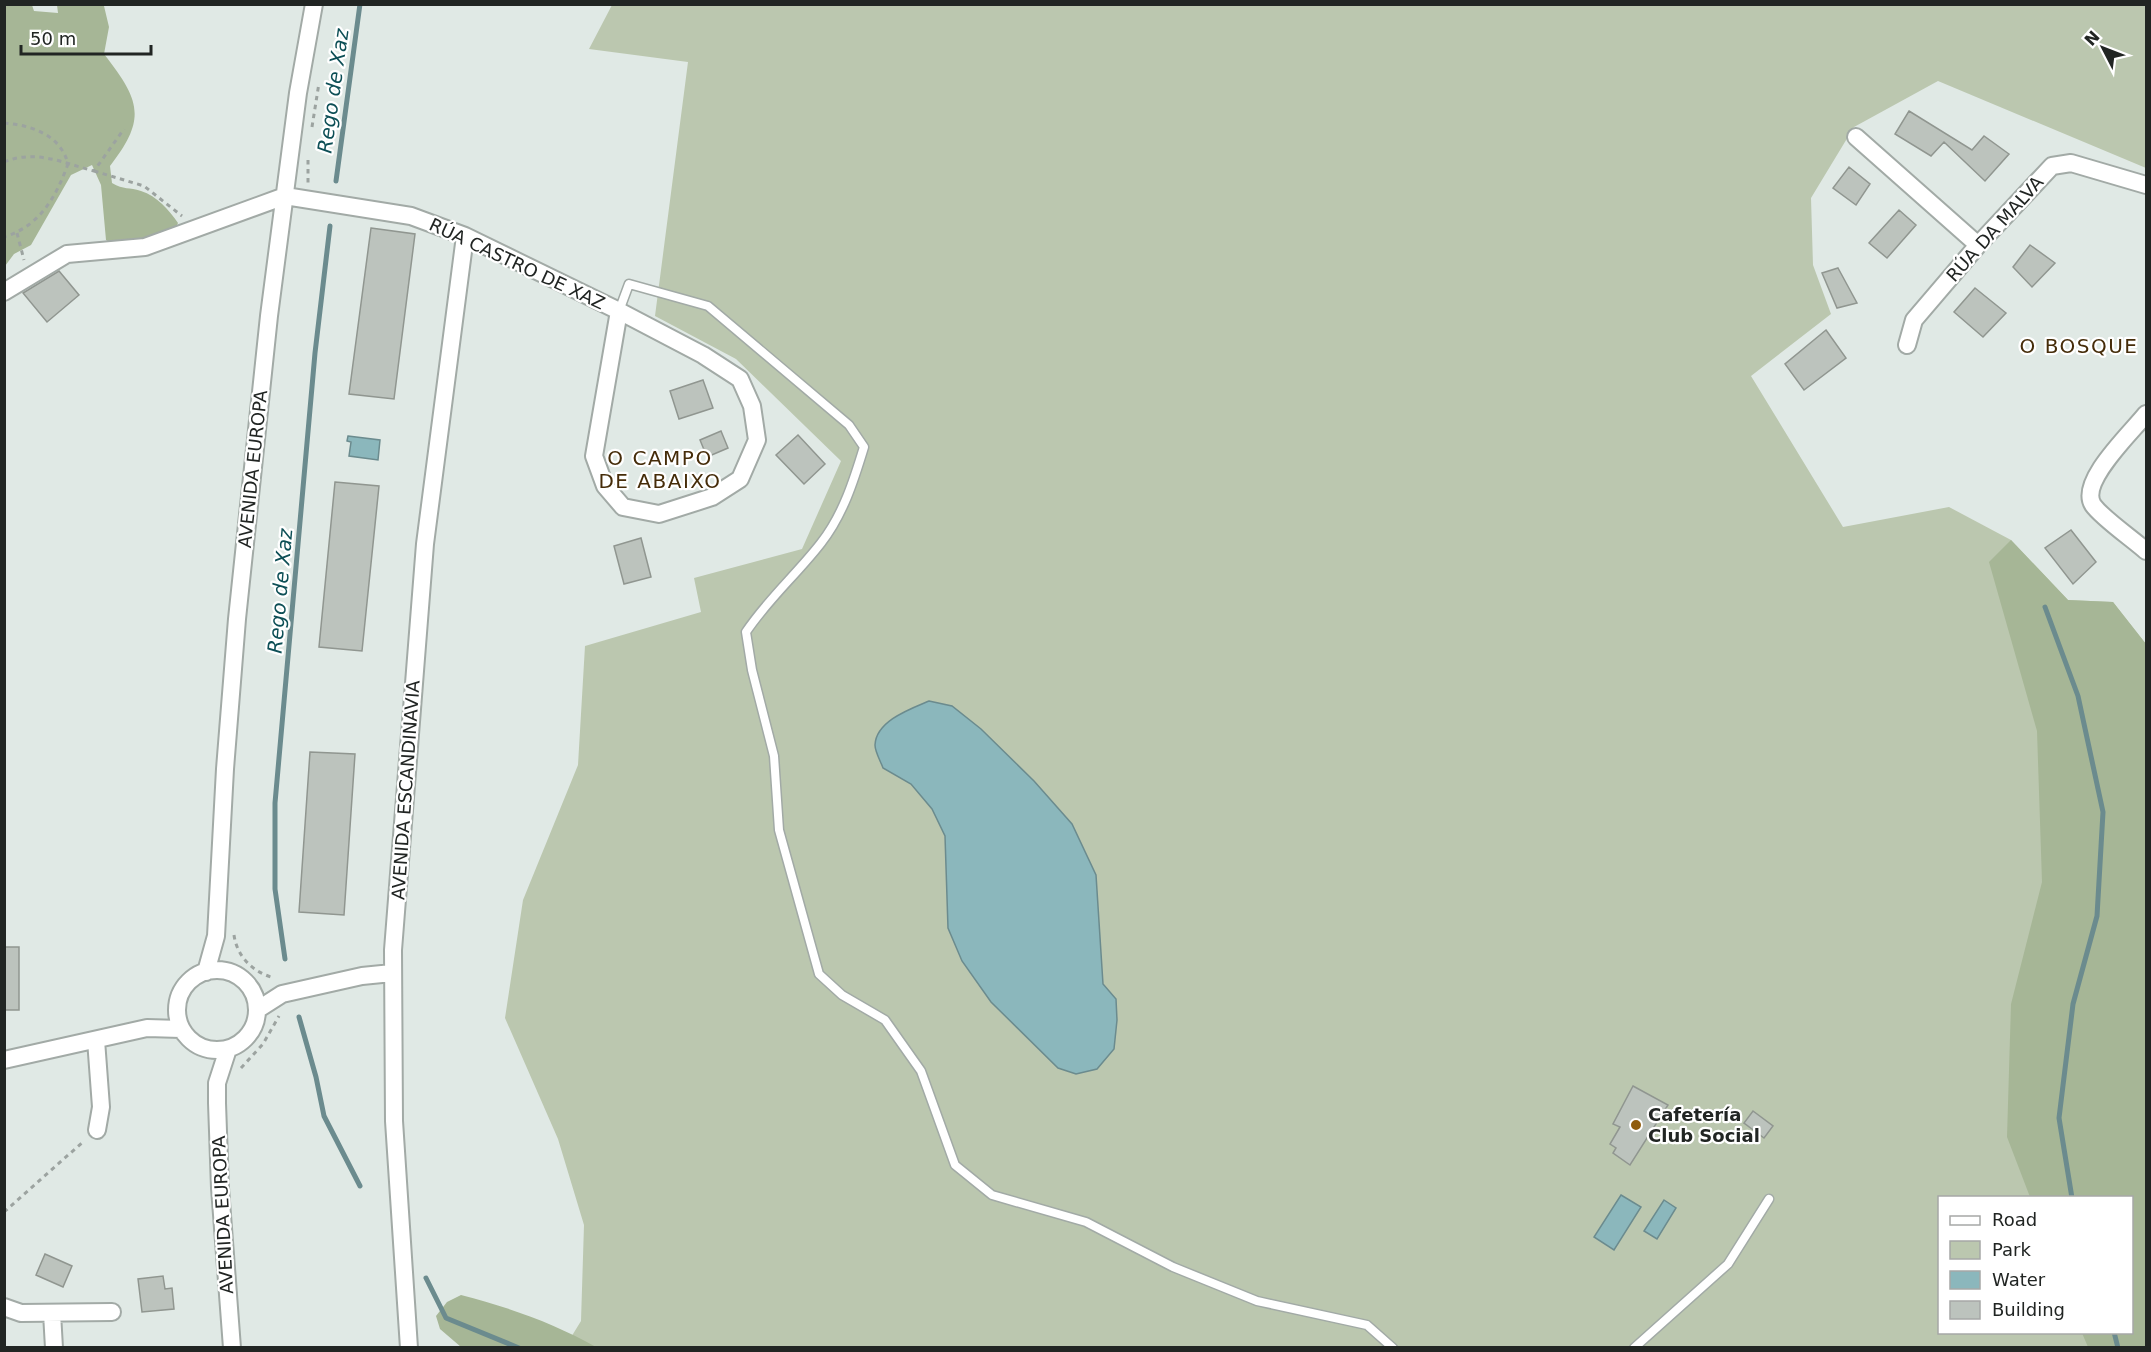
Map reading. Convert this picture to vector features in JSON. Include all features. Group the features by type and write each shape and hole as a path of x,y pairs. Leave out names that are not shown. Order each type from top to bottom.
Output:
{"street":[{"name":"AVENIDA EUROPA","path":"206,972 216,936 225,769 237,619 269,316 298,93 314,4"},
{"path":"1856,137 1978,245"},
{"name":"RÚA DA MALVA","path":"1907,345 1914,320 1978,245 2052,166 2071,163 2146,185"},
{"name":"RÚA CASTRO DE XAZ","path":"4,292 67,254 145,247 285,196 411,216 465,236 619,310 703,355 740,379 752,406 757,441 740,479 712,497 659,514 623,507 605,486 594,456 619,310"},
{"name":"AVENIDA ESCANDINAVIA","path":"409,1347 394,1132 392,974 425,544 465,236"},
{"path":"2146,414 2093,478 2089,493 2093,505 2146,551"},
{"name":"AVENIDA EUROPA","path":"216,936 224,971"},
{"path":"224,971 239,977 251,990 257,1010 254,1025 249,1034 240,1043 220,1051 191,1042 181,1029 176,1010 179,996 188,982 206,972 224,971"},
{"path":"251,990 392,974"},
{"path":"257,1010 283,987"},
{"path":"147,1028 176,1010"},
{"path":"4,1060 147,1028 181,1029"},
{"path":"96,1040 101,1107 97,1130"},
{"name":"AVENIDA EUROPA","path":"206,1048 217,1083 220,1200 232,1347"},
{"name":"AVENIDA EUROPA","path":"217,1083 228,1049"},
{"path":"4,1307 21,1313 112,1312"},
{"path":"52,1313 54,1347"}],"lane":[{"path":"619,310 628,284 708,306 849,425 864,447 850,492 822,542 765,605 746,632 752,670 774,756 779,830 819,974 842,995 885,1020 921,1071 955,1165 992,1195 1086,1222 1173,1267 1257,1301 1367,1325 1393,1347"},
{"path":"1634,1347 1728,1264 1769,1199"}],"path":[{"path":"312,131 320,76"},
{"path":"4,123 38,128 66,155 68,164 41,217 17,233 4,237"},
{"path":"94,171 124,129"},
{"path":"309,154 309,186"},
{"path":"4,162 28,155 48,157 124,178 144,186 195,230"},
{"path":"17,233 28,277"},
{"path":"234,933 235,944 248,963 283,987"},
{"path":"239,1071 263,1044 283,1013"},
{"path":"4,1212 97,1130"}],"green space":[{"path":"5,5 32,5 34,11 58,13 57,5 104,6 109,27 104,54 125,84 134,109 134,121 130,135 110,166 112,183 147,193 167,208 178,223 169,242 116,246 106,240 101,185 92,165 71,175 31,245 14,254 5,266"},
{"path":"612,5 2146,5 2146,168 1938,81 1854,127 1811,198 1813,265 1831,314 1751,376 1843,527 1949,507 2011,540 2068,600 2113,602 2146,644 2146,1054 2128,1196 1938,1196 1938,1334 2133,1333 2146,1347 565,1347 581,1321 584,1225 558,1139 505,1018 523,900 578,765 585,646 701,612 694,578 802,549 841,461 736,359 655,316 688,62 589,49"},
{"path":"2011,540 2068,600 2113,602 2146,644 2146,1347 2088,1347 2082,1334 2133,1334 2133,1196 2030,1196 2007,1137 2011,1004 2042,882 2037,731 1989,562"},
{"path":"461,1295 530,1316 596,1347 461,1347 440,1329 436,1316 447,1302"}],"water":[{"path":"348,436 380,440 378,460 349,456 351,442 347,441"},
{"path":"929,701 952,706 981,729 1034,781 1072,824 1096,875 1103,984 1116,999 1117,1020 1114,1049 1097,1069 1076,1074 1058,1068 991,1002 962,961 948,928 945,836 932,809 911,784 883,768 875,748 881,729 895,717"},
{"path":"1621,1195 1641,1207 1614,1250 1594,1237"},
{"path":"1664,1200 1676,1208 1657,1239 1644,1231"}],"building":[{"path":"1909,111 1972,150 1984,136 2009,154 1985,181 1944,142 1931,156 1895,134"},
{"path":"1849,167 1870,184 1856,205 1833,188"},
{"path":"1899,210 1916,225 1887,258 1869,243"},
{"path":"371,228 415,234 394,399 349,394"},
{"path":"2030,245 2055,263 2032,287 2013,267"},
{"path":"1838,268 1857,303 1837,308 1822,273"},
{"path":"59,271 79,295 47,322 23,293"},
{"path":"1975,288 2006,313 1983,337 1954,312"},
{"path":"1826,330 1846,358 1804,390 1785,364"},
{"path":"703,380 713,408 679,419 670,391"},
{"path":"721,431 728,448 707,457 700,440"},
{"path":"798,435 825,464 804,484 776,455"},
{"path":"335,482 379,486 362,651 319,647"},
{"path":"2071,530 2096,562 2073,584 2045,548"},
{"path":"641,538 651,577 624,584 614,546"},
{"path":"310,752 355,754 344,915 299,912"},
{"path":"4,947 19,947 19,1010 4,1010"},
{"name":"Cafetería Club Social","path":"1633,1086 1668,1105 1630,1165 1613,1153 1616,1148 1610,1144 1620,1127 1613,1124"},
{"path":"1753,1111 1773,1126 1764,1138 1744,1123"},
{"path":"45,1254 72,1266 63,1287 36,1275"},
{"path":"163,1276 165,1289 172,1288 174,1309 142,1312 138,1279"}],"waterway":[{"name":"Rego de Xaz","path":"336,181 360,4"},
{"name":"Rego de Xaz","path":"285,959 275,889 275,803 315,353 330,226"},
{"path":"2045,607 2078,696 2103,812 2097,916 2073,1004 2059,1118 2072,1196"},
{"name":"Rego de Xaz","path":"299,1017 324,1116 360,1186"},
{"name":"Rego de Xaz","path":"426,1278 446,1318 519,1348"},
{"path":"2114,1334 2118,1348"}],"place":[{"name":"Cafetería Club Social","path":"1636,1125"}],"district":[{"name":"O BOSQUE","path":"2079,346"},
{"name":"O CAMPO DE ABAIXO","path":"660,470"}]}
